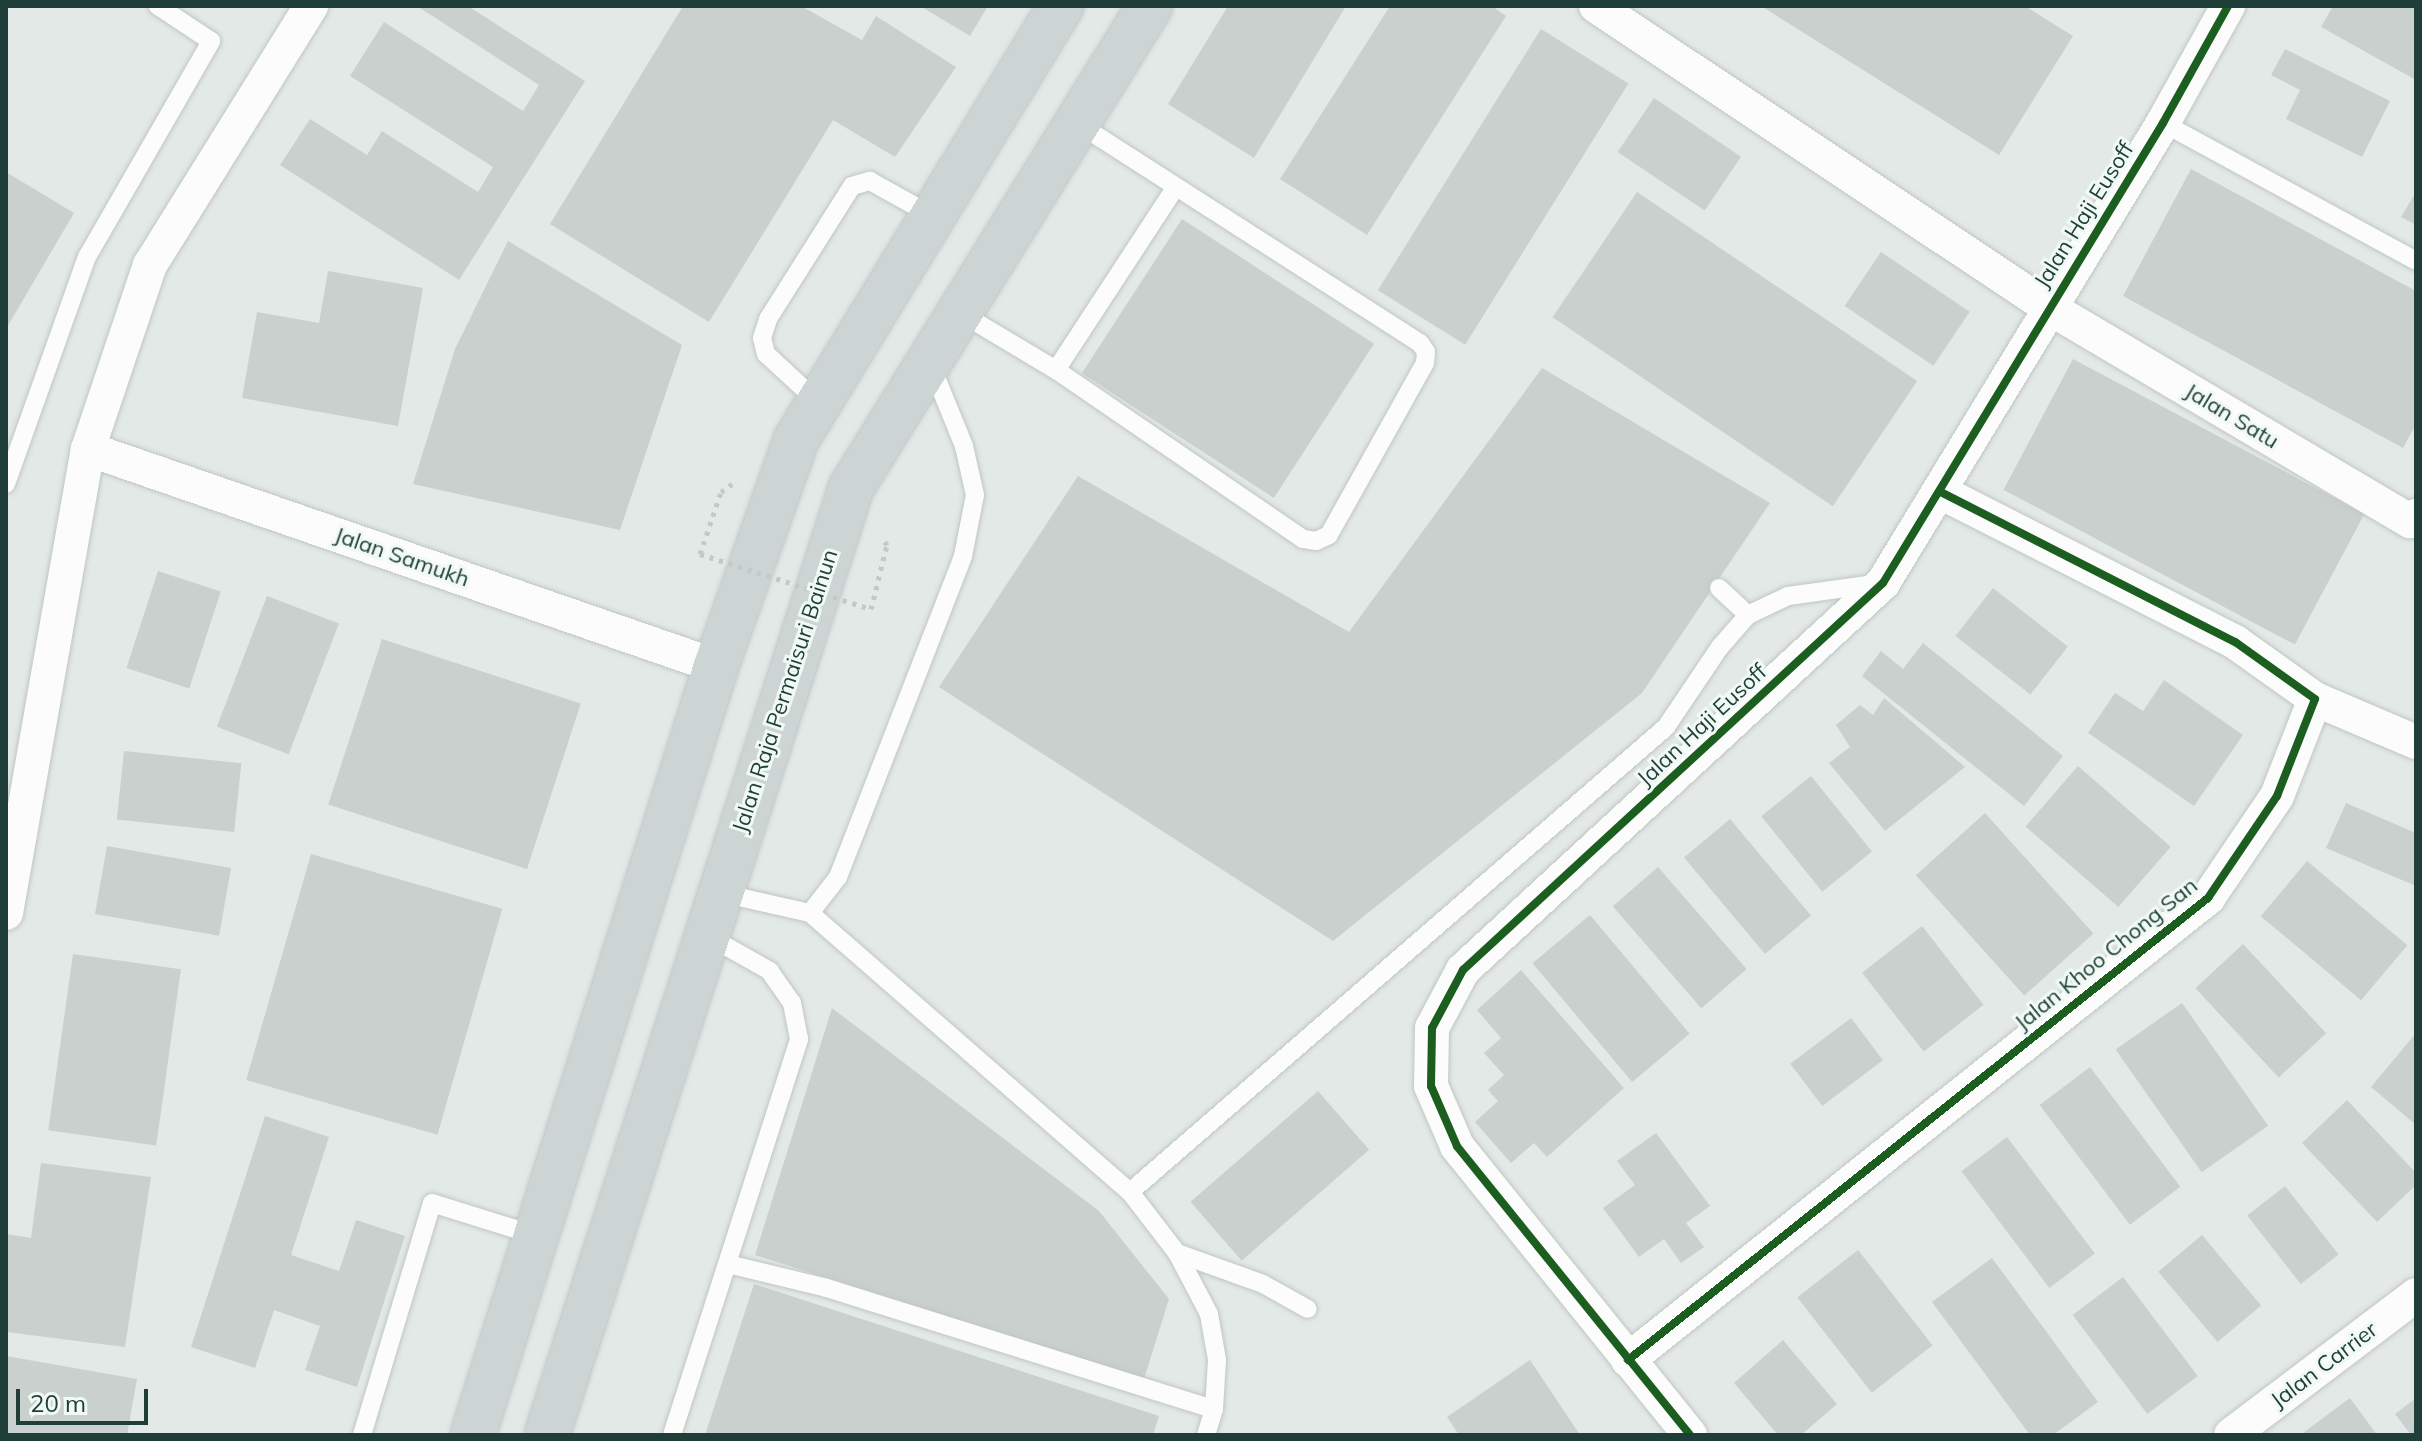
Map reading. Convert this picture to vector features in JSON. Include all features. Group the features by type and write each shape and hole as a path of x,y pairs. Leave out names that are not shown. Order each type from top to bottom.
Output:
{"main road":[{"path":"473,1435 716,666 796,440 817,401 1061,6"},
{"name":"Jalan Raja Permaisuri Bainun","path":"547,1435 851,488 1150,6"}],"street":[{"path":"6,913 8,879 88,449 150,265 311,6"},
{"name":"Jalan Haji Eusoff","path":"1596,6 2048,307"},
{"name":"Jalan Haji Eusoff","path":"1690,1435 1457,1146 1431,1086 1432,1028 1463,970 1883,583 2048,307 2163,123 2228,6"},
{"name":"Jalan Satu","path":"2048,307 2414,524"},
{"name":"Jalan Samukh","path":"88,449 716,666"},
{"path":"1940,492 2235,642 2315,699 2416,742"},
{"name":"Jalan Khoo Chong San","path":"1628,1360 2208,898 2277,796 2315,699"},
{"name":"Jalan Carrier","path":"2231,1435 2416,1295"}],"lane":[{"path":"6,484 87,257 211,41 158,6"},
{"path":"959,311 1056,370 1303,539 1316,541 1329,535 1425,363 1426,352 1420,343 1077,123"},
{"path":"2163,123 2416,261"},
{"path":"817,401 766,354 762,338 768,319 843,199 859,180 870,181 933,216"},
{"path":"1056,370 1175,188"},
{"path":"810,913 838,877 963,556 975,495 964,446 929,360"},
{"path":"1130,1192 1666,727 1720,647 1748,615 1788,596 1883,583"},
{"path":"1719,588 1748,615"},
{"path":"719,893 810,913 1130,1192 1177,1253 1209,1314 1217,1360 1214,1409 1206,1435"},
{"path":"672,1435 799,1039 792,1003 770,971 705,935"},
{"path":"362,1435 432,1203 535,1235"},
{"path":"1177,1253 1263,1284 1308,1309"},
{"path":"728,1264 827,1288 1214,1409"}],"path":[{"path":"721,492 700,554 871,609 887,545"}],"building":[{"path":"417,6 468,6 585,81 459,280 280,165 310,119 367,155 382,131 478,192 493,167 350,76 384,22 523,111 539,85"},
{"path":"683,6 801,6 862,40 876,16 956,67 895,157 833,120 709,322 550,224"},
{"path":"920,6 988,6 970,36"},
{"path":"1228,6 1346,6 1254,158 1168,104"},
{"path":"1390,6 1492,6 1506,16 1367,235 1280,179"},
{"path":"1761,6 2025,6 2073,36 1999,155"},
{"path":"2333,6 2416,6 2416,80 2321,27"},
{"path":"1541,29 1628,84 1465,345 1378,290"},
{"path":"2285,49 2390,101 2362,157 2286,119 2300,90 2271,75"},
{"path":"1654,98 1741,157 1705,211 1618,152"},
{"path":"2191,169 2416,291 2416,424 2403,448 2123,296"},
{"path":"6,172 74,213 6,329"},
{"path":"1637,192 1917,381 1833,506 1553,317"},
{"path":"2416,192 2416,225 2401,217"},
{"path":"1182,219 1374,344 1274,498 1082,373"},
{"path":"508,241 682,345 620,530 413,484 455,349"},
{"path":"1881,252 1970,312 1933,366 1845,306"},
{"path":"328,271 423,288 398,426 242,398 257,312 319,323"},
{"path":"2073,359 2364,514 2295,645 2004,490"},
{"path":"1542,368 1770,503 1642,693 1333,941 939,687 1078,476 1349,632"},
{"path":"158,571 221,591 189,688 126,668"},
{"path":"1993,588 2068,646 2030,695 1955,636"},
{"path":"267,596 339,624 289,754 217,727"},
{"path":"382,639 581,704 527,869 328,804"},
{"path":"1923,643 2063,756 2024,806 1862,676 1881,651 1903,669"},
{"path":"2164,680 2243,735 2194,806 2088,733 2115,693 2143,711"},
{"path":"1884,698 1965,767 1885,831 1829,763 1850,747 1836,725 1860,705 1873,715"},
{"path":"124,751 241,763 234,832 117,820"},
{"path":"2078,766 2171,847 2118,907 2026,826"},
{"path":"1811,776 1872,851 1822,892 1761,816"},
{"path":"2346,803 2416,833 2416,886 2326,848"},
{"path":"1985,813 2093,933 2024,996 1916,875"},
{"path":"1730,819 1811,916 1765,954 1684,858"},
{"path":"107,846 231,868 219,936 95,914"},
{"path":"311,854 502,909 438,1135 246,1080"},
{"path":"2307,861 2407,945 2361,1000 2261,916"},
{"path":"1658,867 1747,969 1701,1008 1613,906"},
{"path":"1590,915 1690,1034 1632,1082 1533,963"},
{"path":"1922,926 1984,1005 1924,1052 1862,973"},
{"path":"2243,944 2326,1033 2279,1078 2195,988"},
{"path":"73,954 181,969 156,1145 48,1130"},
{"path":"1521,970 1624,1088 1547,1157 1534,1143 1511,1163 1475,1122 1498,1101 1488,1090 1504,1075 1484,1053 1501,1038 1477,1010"},
{"path":"2182,1003 2268,1126 2202,1172 2116,1049"},
{"path":"832,1008 1099,1211 1169,1299 1144,1379 755,1255"},
{"path":"1851,1018 1883,1060 1822,1106 1790,1064"},
{"path":"2416,1033 2416,1125 2371,1087"},
{"path":"2090,1067 2180,1187 2130,1225 2040,1105"},
{"path":"1318,1091 1369,1150 1242,1261 1190,1202"},
{"path":"2347,1100 2416,1173 2416,1185 2377,1222 2302,1143"},
{"path":"265,1116 329,1137 291,1255 339,1271 356,1220 405,1236 357,1387 305,1370 320,1326 274,1310 255,1368 191,1347"},
{"path":"1656,1133 1710,1206 1686,1223 1704,1247 1681,1263 1664,1239 1639,1257 1603,1208 1635,1185 1617,1161"},
{"path":"2007,1137 2095,1254 2049,1288 1961,1171"},
{"path":"41,1163 151,1177 125,1347 6,1332 6,1234 31,1238"},
{"path":"2285,1186 2339,1255 2301,1284 2247,1216"},
{"path":"2202,1235 2261,1305 2217,1342 2158,1272"},
{"path":"1858,1250 1932,1345 1872,1393 1797,1297"},
{"path":"1992,1258 2098,1402 2053,1435 2030,1435 1932,1302"},
{"path":"2123,1277 2198,1376 2147,1414 2073,1315"},
{"path":"754,1284 1159,1416 1153,1435 705,1435"},
{"path":"1783,1340 1837,1404 1801,1435 1778,1435 1734,1383"},
{"path":"6,1356 137,1379 127,1435 6,1435"},
{"path":"1530,1360 1580,1435 1459,1435 1447,1417"},
{"path":"2350,1398 2377,1435 2300,1435"},
{"path":"2416,1398 2416,1435 2411,1435 2395,1414"}],"cycle path":[{"path":"1690,1435 1457,1146 1431,1086 1432,1028 1463,970 1883,583 2163,123 2228,6"},
{"path":"1628,1360 2208,898 2277,796 2315,699 2235,642 1940,492"}]}
